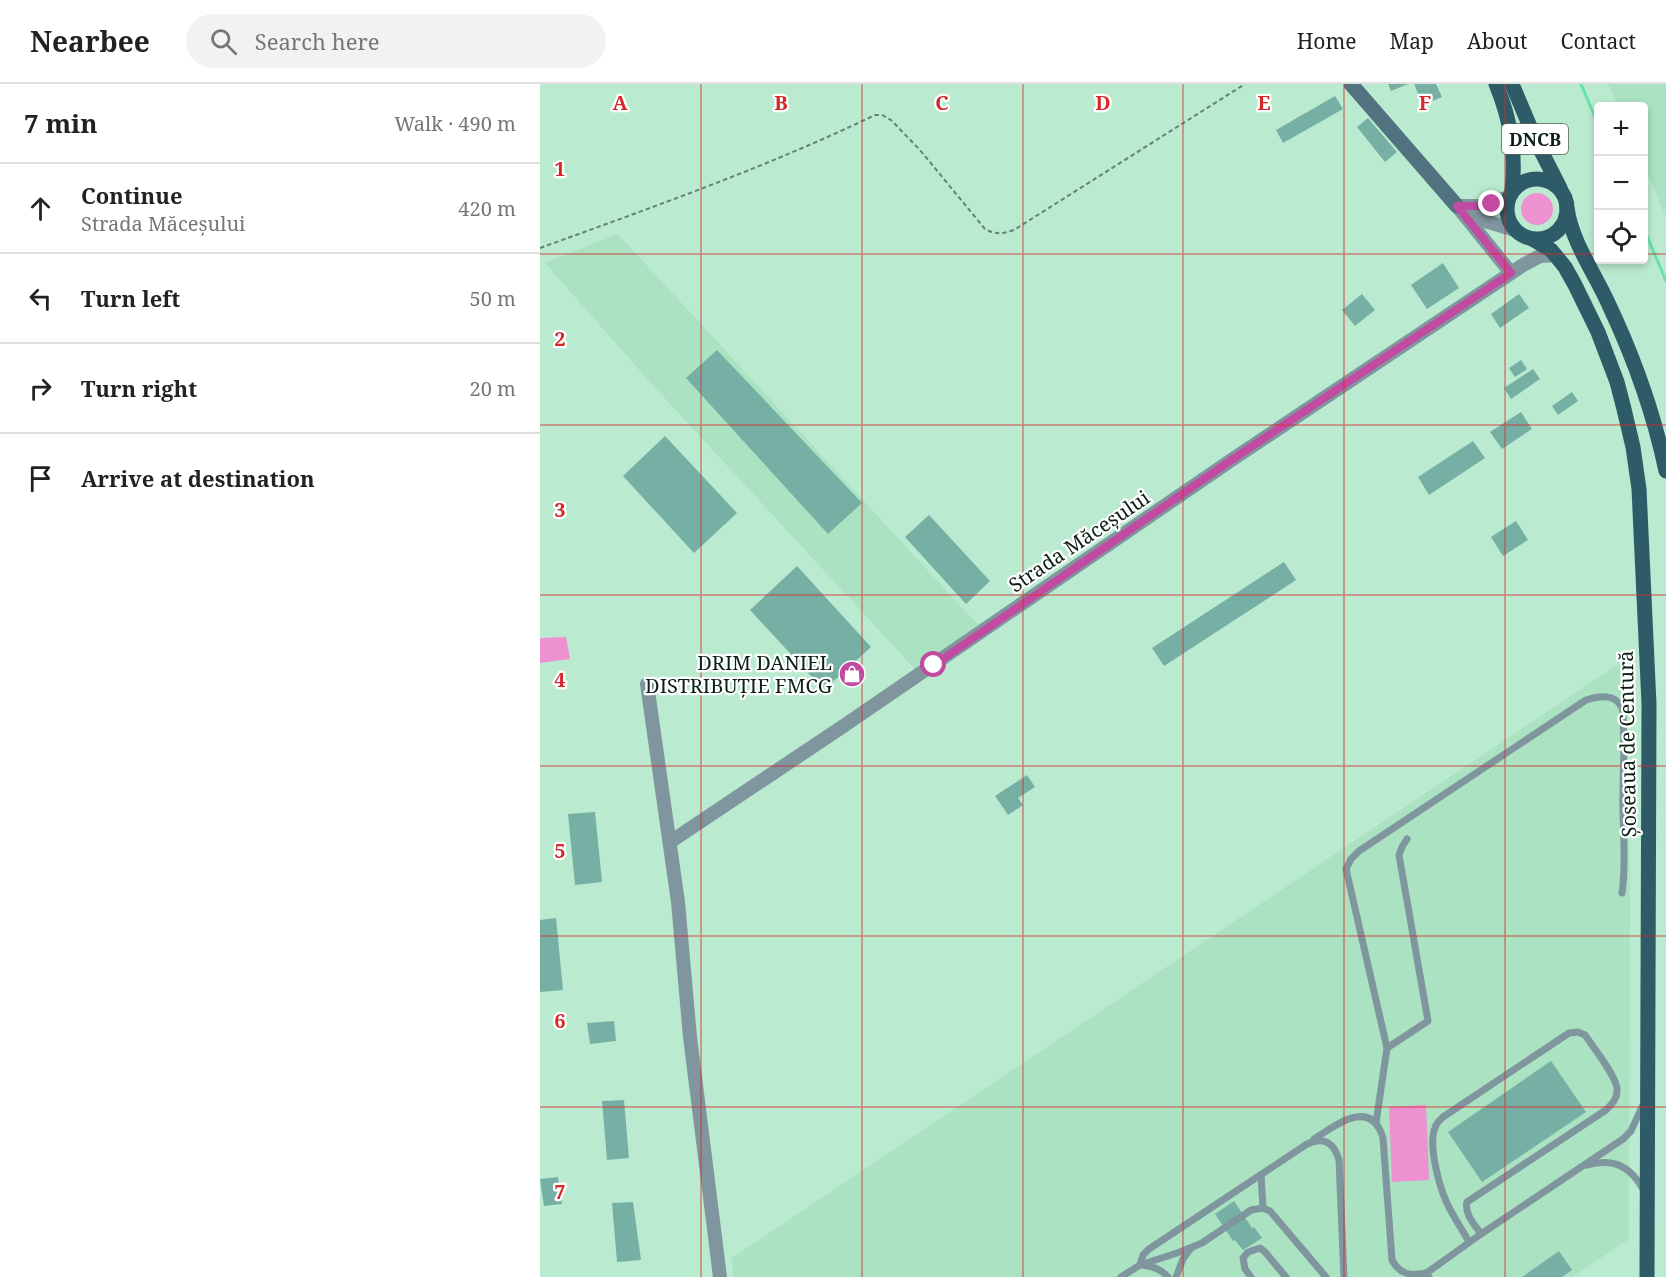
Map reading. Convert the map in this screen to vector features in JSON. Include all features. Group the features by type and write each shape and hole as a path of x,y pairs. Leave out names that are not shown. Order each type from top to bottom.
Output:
{"main road":[{"name":"DNCB","path":"1496,84 1514,150 1515,162 1507,211 1515,230"},
{"name":"DNCB","path":"1512,84 1536,141 1565,196 1569,221 1575,238 1609,305 1633,360 1663,448 1666,471"},
{"name":"DNCB","path":"1511,194 1522,183 1534,179 1552,183 1562,191"},
{"path":"1534,240 1555,234 1564,222 1568,208"},
{"name":"Șoseaua de Centură","path":"1515,230 1545,246 1556,255 1575,285 1594,323 1624,409 1633,447 1639,489 1649,704 1647,1277"}],"street":[{"path":"1351,84 1457,206 1511,273"},
{"path":"1457,206 1482,206 1511,194"},
{"path":"1457,206 1485,221 1515,230"},
{"name":"Strada Măceșului","path":"670,842 1511,273 1540,256 1556,255"},
{"path":"647,684 678,902 690,1037 720,1277"}],"lane":[{"path":"1376,1124 1387,1048 1346,869 1359,851 1586,700 1598,696 1609,697 1622,708 1625,872 1622,893"},
{"path":"1387,1048 1428,1021 1399,855 1407,839"},
{"path":"1469,1242 1446,1201 1435,1165 1433,1135 1435,1125 1443,1117 1569,1034 1578,1032 1585,1035 1614,1080 1617,1092 1615,1099 1606,1110 1467,1202 1468,1215 1481,1234"},
{"path":"1140,1265 1143,1255 1149,1249 1307,1144 1350,1118 1364,1117 1376,1124 1383,1138 1392,1260 1404,1274 1425,1276 1469,1242 1579,1167 1616,1145 1631,1131 1648,1091"},
{"path":"1307,1144 1323,1140 1333,1148 1339,1160 1344,1277"},
{"path":"1579,1167 1598,1162 1616,1164 1635,1176 1647,1197"},
{"path":"1261,1175 1263,1208"},
{"path":"1121,1277 1140,1265 1202,1243 1251,1210 1263,1208 1270,1211 1326,1277"},
{"path":"1176,1277 1179,1266 1191,1248"},
{"path":"1251,1277 1245,1269 1243,1258 1248,1252 1260,1248 1286,1277"},
{"path":"1140,1265 1158,1269 1168,1277"}],"path":[{"path":"540,248 675,199 829,137 875,115 882,115 891,120 920,150 985,229 994,234 1003,233 1014,230 1245,84"}],"shaded area":[{"path":"1608,84 1666,84 1666,217 1648,174 1648,102 1616,102"},
{"path":"1537,193 1549,197 1553,209 1549,221 1537,225 1525,221 1521,209 1525,197"},
{"path":"618,234 978,625 915,669 648,380 545,263"},
{"path":"566,637 570,659 540,663 540,638"},
{"path":"1626,659 1630,900 1629,1239 1572,1277 733,1277 732,1258"},
{"path":"1426,1105 1429,1180 1392,1182 1389,1107"}],"building":[{"path":"1388,84 1408,84 1391,91"},
{"path":"1414,84 1436,84 1442,97 1423,105"},
{"path":"1335,96 1343,109 1283,143 1276,130"},
{"path":"1368,118 1397,152 1385,162 1357,127"},
{"path":"1443,263 1459,288 1427,309 1411,285"},
{"path":"1362,294 1375,310 1355,326 1342,310"},
{"path":"1519,294 1529,308 1500,328 1491,314"},
{"path":"717,350 862,503 828,534 686,378"},
{"path":"1521,360 1527,369 1515,377 1509,368"},
{"path":"1533,369 1540,379 1511,399 1504,388"},
{"path":"1572,392 1578,401 1558,415 1552,406"},
{"path":"1521,412 1532,429 1502,449 1490,432"},
{"path":"665,436 737,513 694,553 623,476"},
{"path":"1473,441 1485,458 1429,495 1418,477"},
{"path":"929,515 990,581 966,604 905,537"},
{"path":"1516,521 1528,540 1503,556 1491,537"},
{"path":"1284,562 1296,580 1164,666 1152,648"},
{"path":"797,566 871,647 824,690 750,610"},
{"path":"1027,775 1035,787 1018,798 1023,805 1008,815 995,796"},
{"path":"595,812 602,882 575,885 568,814"},
{"path":"556,918 563,990 540,992 540,920"},
{"path":"614,1021 616,1041 590,1044 587,1023"},
{"path":"1551,1061 1586,1112 1482,1182 1448,1132"},
{"path":"624,1100 629,1158 607,1160 602,1101"},
{"path":"558,1177 562,1204 544,1206 540,1179"},
{"path":"1234,1201 1252,1228 1254,1227 1262,1238 1243,1250 1235,1240 1233,1241 1215,1214"},
{"path":"633,1202 641,1260 617,1262 612,1203"},
{"path":"1559,1251 1572,1270 1562,1277 1522,1277"}],"waterway":[{"path":"1581,84 1594,115"},
{"path":"1648,238 1666,281"}],"place":[{"name":"DRIM DANIEL DISTRIBUȚIE FMCG","path":"852,674"}],"route":[{"path":"934,665 1230,461 1511,273 1457,206 1492,204"}]}
